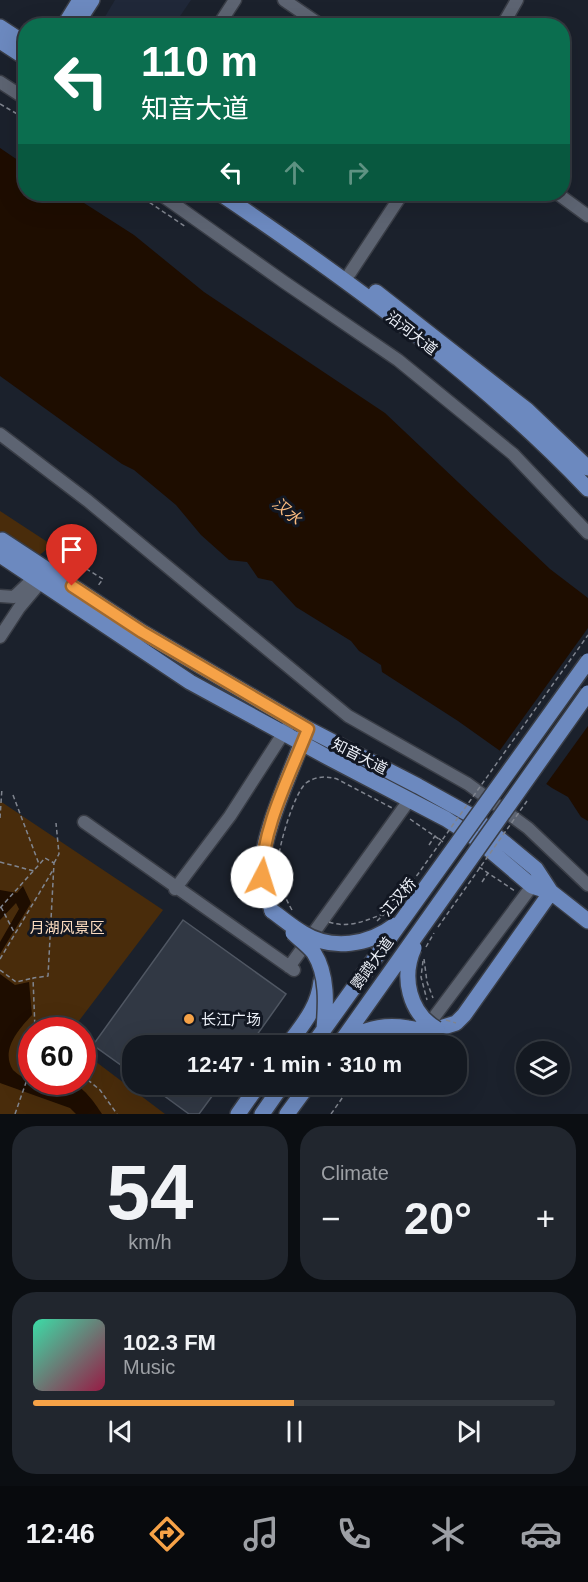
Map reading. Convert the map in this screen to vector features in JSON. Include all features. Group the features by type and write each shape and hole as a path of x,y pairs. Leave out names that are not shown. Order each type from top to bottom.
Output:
{"main road":[{"path":"71,18 80,0"},
{"path":"74,18 92,0"},
{"path":"0,27 18,41"},
{"path":"0,41 18,45"},
{"name":"沿河大道","path":"231,201 282,235 411,331 502,405 588,489"},
{"name":"沿河大道","path":"247,201 419,324 527,410 588,468"},
{"name":"知音大道","path":"1,548 42,575 142,632 288,727 464,830 532,886 551,892"},
{"name":"江汉桥","path":"432,881 588,661"},
{"name":"鹦鹉大道","path":"348,1035 588,693"},
{"path":"305,736 269,830 262,860 262,877 272,911 314,953 322,975 326,1006 324,1029"},
{"name":"知音大道","path":"305,736 418,786 472,816 536,869 551,892 588,921"},
{"name":"鹦鹉大道","path":"320,1035 432,881"},
{"path":"422,929 408,968 412,999 420,1016 427,1023 440,1018 460,1019 551,892"},
{"path":"272,911 304,934 323,941 341,944 361,943 378,936 405,918"},
{"path":"295,1035 320,997 322,975"},
{"path":"356,1035 370,1028 390,1026 429,1031 440,1018"},
{"path":"238,1114 251,1095"},
{"path":"262,1114 276,1095"},
{"path":"287,1114 300,1095"}],"street":[{"path":"223,18 235,0"},
{"path":"284,0 310,18"},
{"path":"507,18 517,0"},
{"path":"0,82 18,94"},
{"path":"170,201 398,360 513,454 588,532"},
{"path":"350,273 397,201"},
{"path":"568,201 588,216"},
{"path":"0,435 88,501 348,716 468,784 528,828 588,885"},
{"path":"14,615 5,597 16,596 42,575"},
{"path":"0,637 42,575"},
{"path":"175,888 230,816 288,727"},
{"path":"84,822 292,969 410,799"},
{"path":"423,1035 440,1018 532,886"}],"path":[{"path":"0,104 18,114"},
{"path":"148,201 190,229"},
{"path":"77,555 73,561 103,579 95,590"},
{"name":"江汉桥","path":"374,924 404,893 588,635"},
{"path":"292,910 283,895 278,864 282,838 301,789 316,778 327,776 394,809"},
{"path":"0,818 2,788"},
{"path":"13,795 39,864"},
{"path":"425,951 435,932 528,801"},
{"path":"0,970 16,982 48,976 54,863 58,854 56,823"},
{"path":"429,845 435,836 442,840"},
{"path":"14,932 0,907 45,858 54,863"},
{"path":"0,862 34,871"},
{"path":"480,868 488,873 482,882"},
{"path":"0,959 14,932 54,869"},
{"path":"329,922 341,926 356,925 387,913"},
{"path":"429,1004 421,977 423,958 427,982 440,1018 460,1019"},
{"path":"33,978 34,1017"},
{"path":"96,1087 117,1114"},
{"path":"15,1114 23,1095"},
{"path":"331,1114 344,1095"}],"shaded area":[{"path":"115,0 191,0 179,18 104,18"}],"green space":[{"path":"0,511 52,545 37,557 0,540"},
{"name":"月湖风景区","path":"0,801 163,910 82,1017 18,1017 18,1095 96,1095 96,1062 122,1081 122,1095 140,1095 165,1114 0,1114"}],"water":[{"name":"汉水","path":"0,148 18,160 18,201 81,201 134,235 204,292 385,413 550,569 588,598 588,821 581,817 568,797 382,672 381,665 359,651 351,641 296,607 272,581 258,578 247,562 229,560 201,535 176,505 134,470 122,464 0,376"},
{"path":"23,886 31,903 0,954 0,942 19,909 16,903 0,920 0,890 17,893"},
{"path":"0,974 15,985 29,982 32,1015 18,1017 18,1032 10,1048 10,1062 13,1070 18,1074 18,1089 0,1083"},
{"path":"34,1095 88,1095 102,1114 76,1114 70,1108"}],"pier":[{"path":"588,628 588,726 544,787 498,753"}],"building":[{"name":"长江广场","path":"183,920 286,994 257,1035 122,1035 122,1066 96,1047 96,1041"},
{"path":"163,1095 213,1095 199,1114 189,1114"}],"place":[{"name":"长江广场","path":"189,1019"}],"route":[{"path":"72,586 142,632 308,729 269,830 262,860 262,877"}]}
